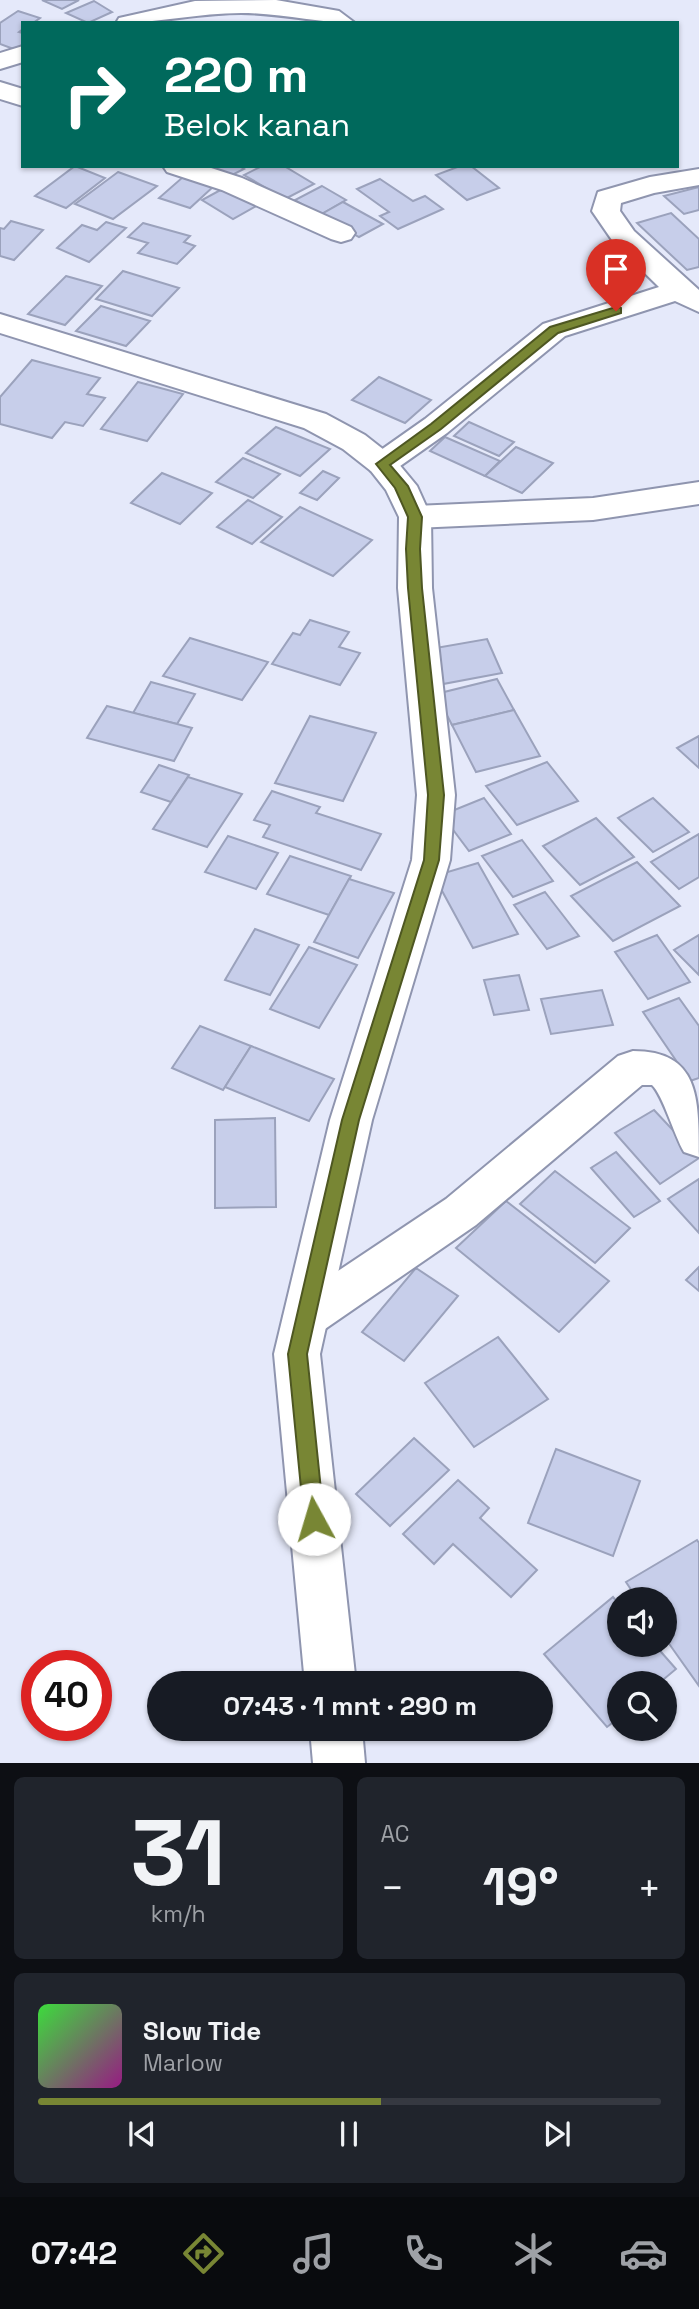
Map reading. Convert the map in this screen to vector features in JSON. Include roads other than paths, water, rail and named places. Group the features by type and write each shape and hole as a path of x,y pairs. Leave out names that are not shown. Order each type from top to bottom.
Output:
{"street":[{"path":"135,21 169,11 246,4 312,13 341,21"},
{"path":"0,61 21,55"},
{"path":"0,90 21,97"},
{"path":"183,168 232,184 341,233"},
{"path":"689,296 624,237 606,211 608,198 650,185 699,177"},
{"path":"382,464 436,426 554,330 689,296"},
{"path":"0,323 315,421 354,442 382,464 401,486 415,517 415,588 436,795 432,860 351,1120 297,1354 330,1671"},
{"path":"415,517 593,509 699,493"},
{"path":"306,1317 461,1212 633,1068 650,1066 664,1070 677,1080 693,1130 699,1139"},
{"path":"337,1741 340,1763"}]}
